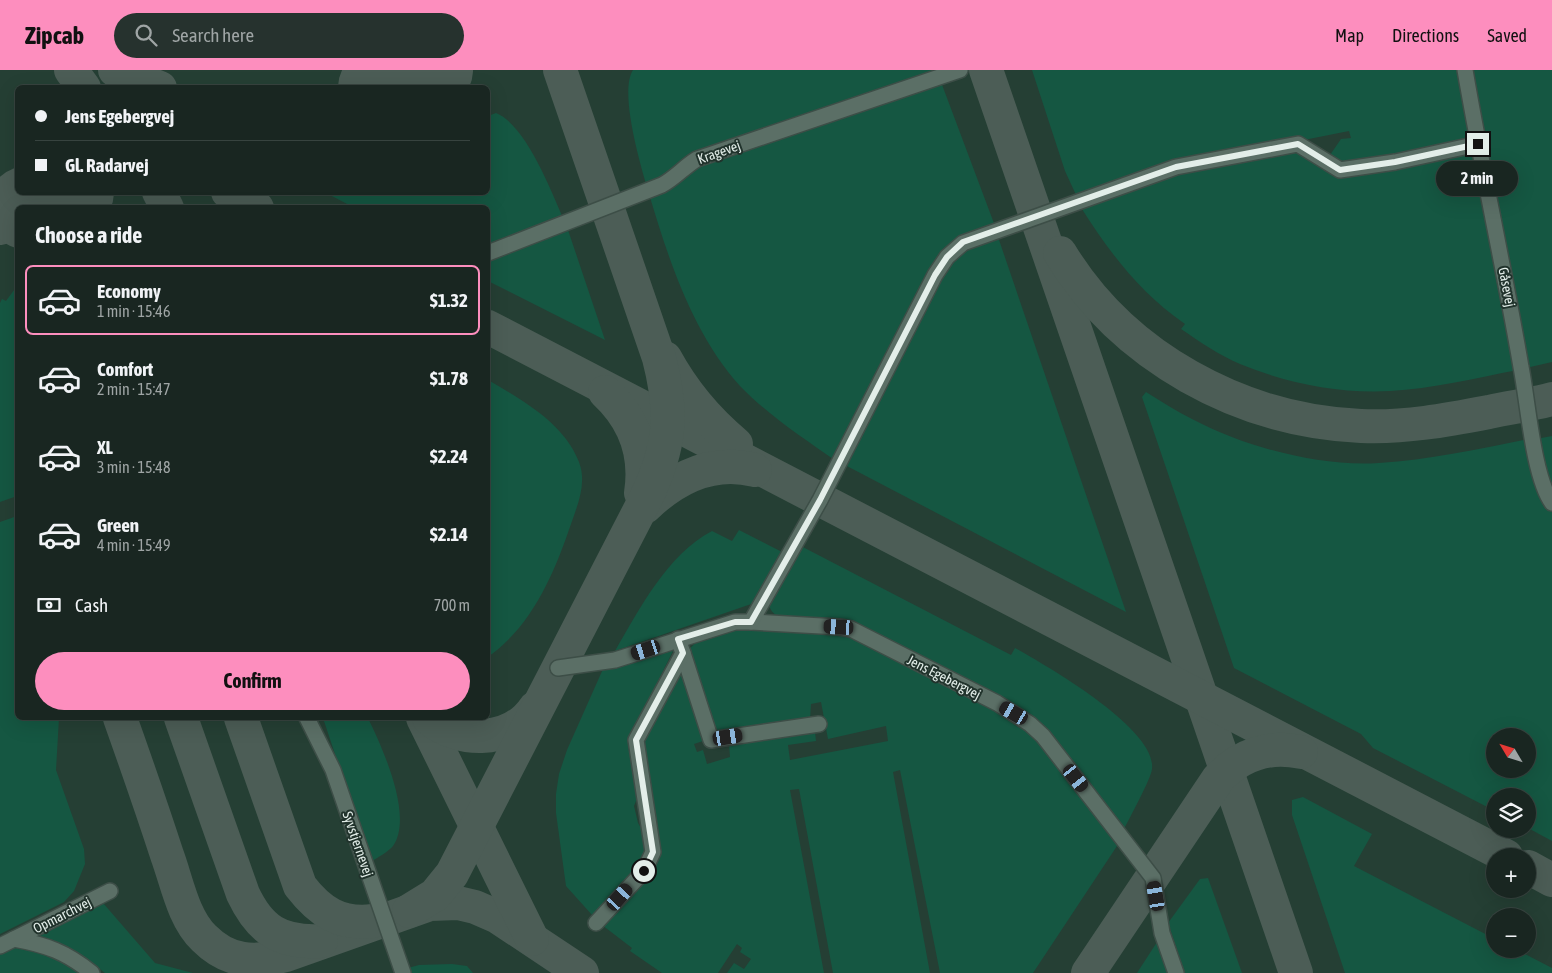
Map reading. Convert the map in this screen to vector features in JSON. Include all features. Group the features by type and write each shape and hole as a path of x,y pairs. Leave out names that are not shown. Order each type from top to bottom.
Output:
{"lane":[{"name":"Kragevej","path":"490,253 662,185 675,178 697,160 960,70"},
{"name":"Gåsevej","path":"1465,70 1543,488 1552,503"},
{"path":"751,622 820,500 935,275 947,257 963,242 1176,167 1298,144 1340,170 1395,162 1478,144"},
{"name":"Jens Egebergvej","path":"558,668 615,660 680,646 735,622 851,629 1014,713 1043,736 1152,878 1162,933 1176,973"},
{"path":"680,646 711,740 819,724"},
{"path":"596,923 644,871 653,852 636,740 680,646"},
{"name":"Syvstjernevej","path":"308,720 333,770 402,973"},
{"name":"Opmarchvej","path":"0,946 110,891"},
{"name":"Opmarchvej","path":"14,939 44,944 72,958 92,973"}],"shaded area":[{"path":"0,70 1552,70 1552,973 0,973"}],"green space":[{"path":"633,70 936,70 938,74 698,155 647,187 629,110 629,80"},
{"path":"1032,70 1463,70 1472,118 1463,144 1342,165 1330,155 1341,139 1351,138 1349,131 1174,166 1077,197 1065,171"},
{"path":"1470,70 1552,70 1552,362 1526,368"},
{"path":"941,82 995,226 963,238 836,461 762,407 723,366 684,296 649,194 692,167"},
{"path":"496,113 507,120 527,144 545,177 564,220 490,249 490,205 349,205 330,195 490,195 490,115"},
{"path":"1299,151 1340,177 1476,152 1518,370 1454,383 1390,391 1333,389 1294,382 1258,371 1225,357 1181,329 1185,324 1139,285 1102,240 1080,206 1175,173"},
{"path":"567,227 605,340 490,282 490,257"},
{"path":"997,234 1126,612 843,464 918,315 961,248"},
{"path":"15,289 15,497 0,502 0,303 2,299 6,301"},
{"path":"490,381 528,404 553,424 572,448 579,462 582,478 579,501 549,580 529,614 504,644 490,655"},
{"path":"1146,392 1180,413 1235,438 1283,453 1332,462 1379,463 1416,459 1454,454 1529,439 1552,509 1552,841 1536,832 1536,788 1486,788 1486,806 1373,748 1361,734 1234,668 1142,397"},
{"path":"1552,436 1552,496 1536,439"},
{"path":"15,517 15,720 59,720 56,770 84,849 85,864 74,891 64,902 0,934 0,522"},
{"path":"739,530 784,553 757,602 615,651 645,600 668,568 681,554 696,541 712,531 732,541"},
{"path":"797,544 1011,655 1015,648 1074,684 1119,718 1137,736 1149,753 1152,769 1144,790 1123,831 1051,737 860,630 782,618 773,613 770,608 772,594 779,576"},
{"path":"745,628 849,635 1005,713 1031,730 1119,843 1033,973 940,973 900,770 893,772 930,973 833,973 799,789 790,790 824,973 727,973 734,963 744,969 751,959 740,952 742,948 737,944 718,973 662,973 630,951 632,948 602,925 656,861 643,736 682,660 705,733 703,741 694,744 697,752 703,750 707,764 730,757 729,743 809,730 815,732 816,741 788,745 790,760 888,741 886,726 828,739 821,702 811,704 810,720 717,734 712,730 686,653 693,645 712,633"},
{"path":"669,646 674,649 631,735 628,747 639,793 634,806 638,823 647,838 646,851 640,862 593,916 566,886 556,813 559,774 567,750 603,669"},
{"path":"324,720 369,720 388,763 398,800 399,833 393,846 371,862"},
{"path":"1303,797 1372,834 1354,866 1486,934 1486,958 1533,958 1552,968 1552,973 1345,973 1292,815 1292,800"},
{"path":"1208,878 1242,973 1185,973 1168,923 1200,879"},
{"path":"103,903 155,963 193,973 105,973 71,951 34,935"},
{"path":"1159,939 1171,973 1137,973"},
{"path":"15,947 54,956 81,973 0,973 0,951"},
{"path":"452,964 467,966 473,973 409,973 408,968 419,965"}],"taxiway":[{"path":"71,70 82,85"},
{"path":"115,70 152,85"},
{"path":"409,911 435,895 452,874 646,498 661,462 665,445 668,412 659,358 560,70"},
{"path":"986,70 1296,973"},
{"path":"17,205 24,195"},
{"path":"160,195 166,205"},
{"path":"233,195 252,205"},
{"path":"0,228 15,207"},
{"path":"1060,253 1086,290 1117,323 1151,352 1189,377 1230,396 1272,411 1316,421 1361,426 1393,426 1457,418 1552,399"},
{"path":"490,328 1491,848"},
{"path":"665,358 696,404 736,444"},
{"path":"605,392 624,414 636,438 642,465 641,493"},
{"path":"645,507 669,487 695,473 724,467 755,470"},
{"path":"432,720 455,732 485,736 513,728 525,720 535,708"},
{"path":"121,720 181,899 197,930 213,946 223,952 242,959 274,958 430,904 458,903 475,907 498,917 582,973"},
{"path":"182,720 243,894 250,906 264,925 273,932 294,940 321,941"},
{"path":"242,720 300,886 315,903 332,915 350,921 373,921"},
{"path":"424,720 532,939"},
{"path":"1088,973 1218,779 1245,758 1256,754 1278,750 1301,752"},
{"path":"1536,871 1552,880"}],"runway":[{"path":"388,85 431,70"},
{"path":"36,205 64,195"}],"route":[{"path":"644,871 653,852 636,740 683,653 678,639 735,622 751,622 820,500 935,275 947,257 963,242 1176,167 1298,144 1340,170 1395,162 1478,144"}]}
